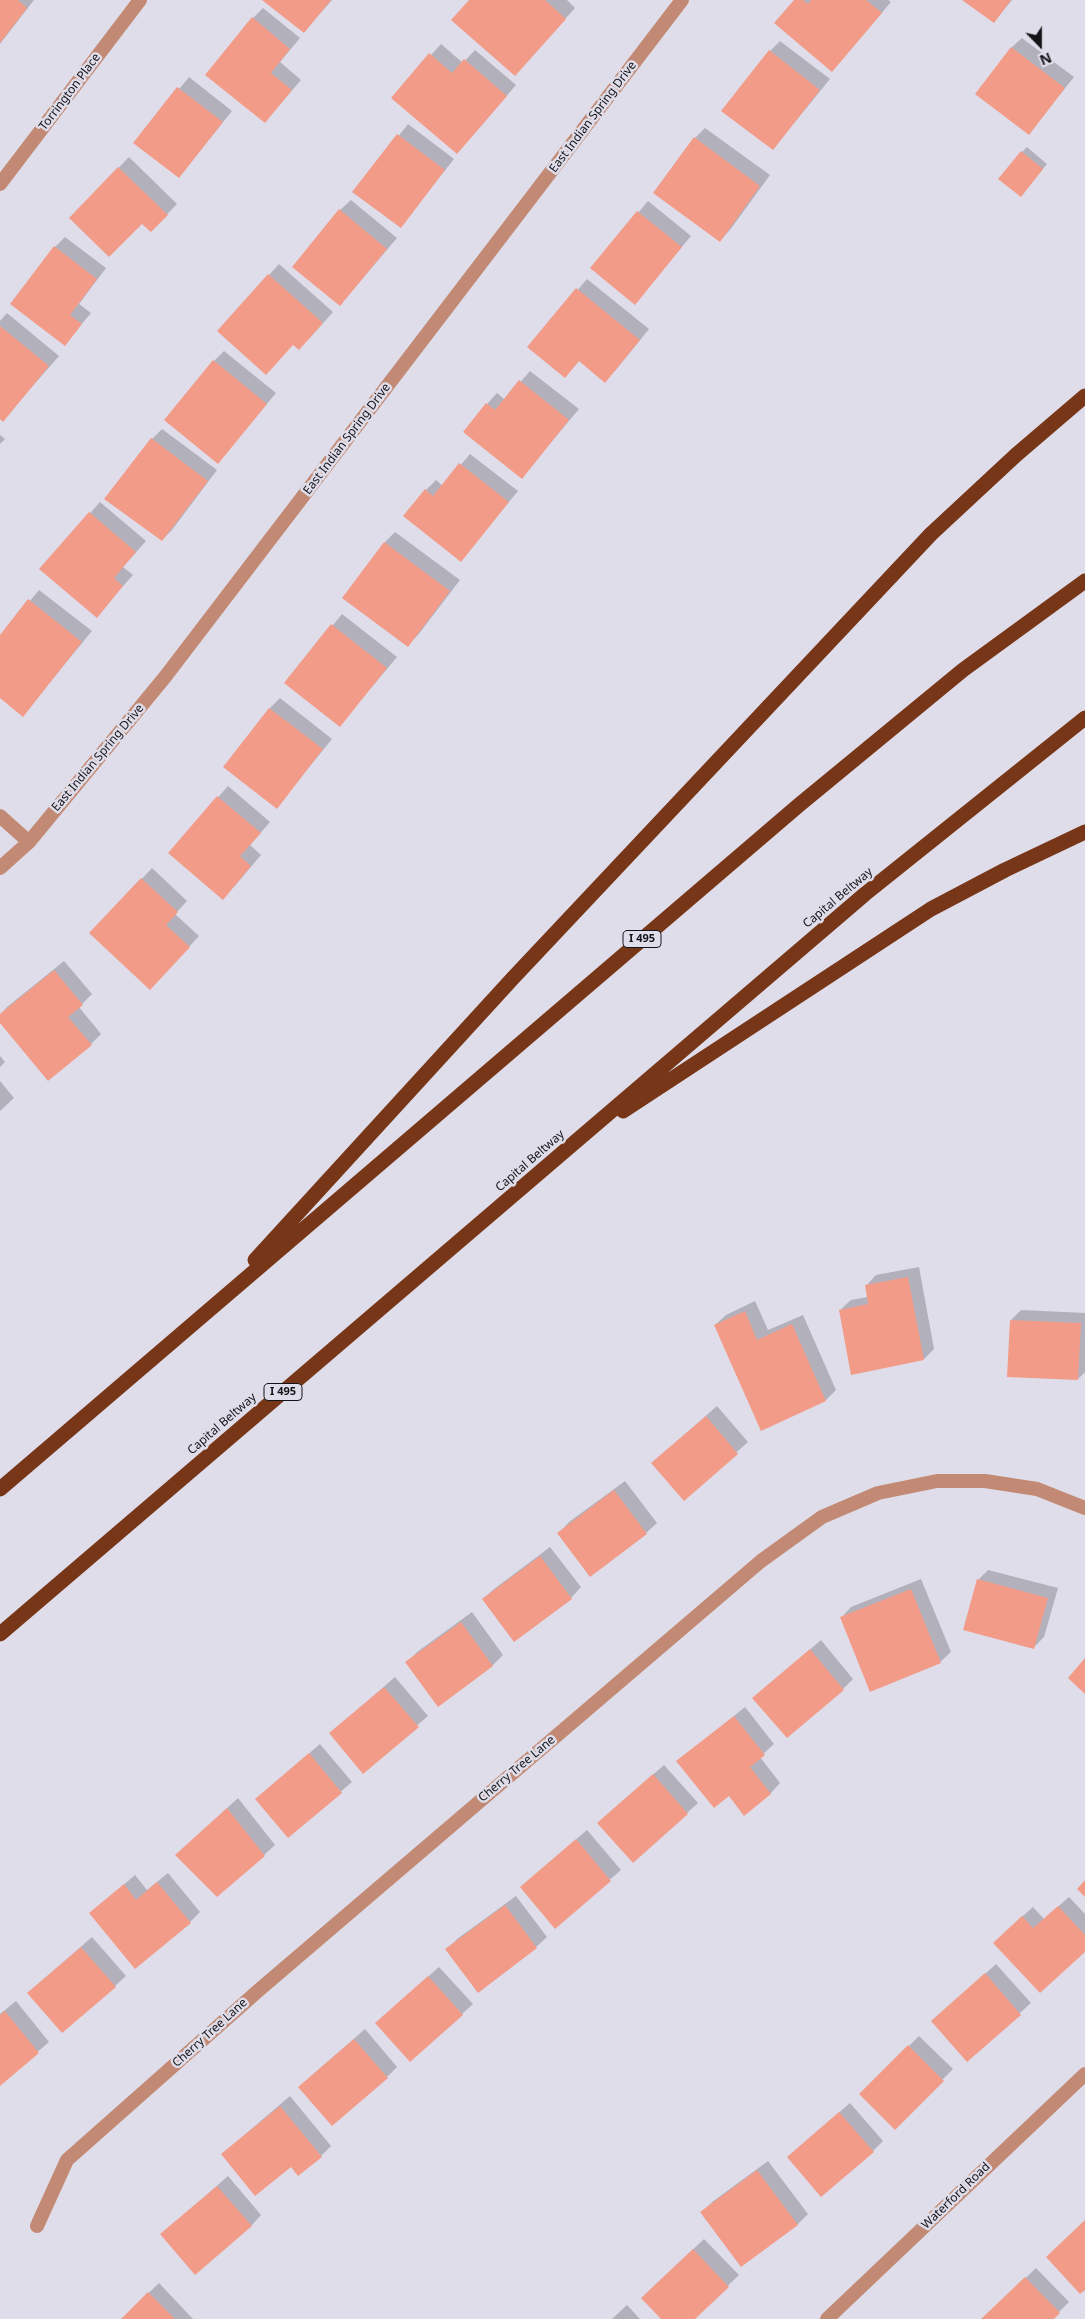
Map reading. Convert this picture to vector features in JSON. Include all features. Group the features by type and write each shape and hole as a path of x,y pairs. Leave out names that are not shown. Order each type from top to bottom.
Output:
{"highway":[{"path":"209,1310 513,978 931,534 1016,455 1085,396"},
{"name":"I 495","path":"0,1489 799,805 963,670 1085,581"},
{"name":"Capital Beltway","path":"0,1634 865,894 1085,718"},
{"path":"566,1150 755,1023 931,909 1005,870 1085,832"}],"street":[{"name":"Torrington Place","path":"0,184 140,0"},
{"name":"East Indian Spring Drive","path":"0,868 29,842 165,677 682,0"},
{"path":"0,816 29,842"},
{"name":"Cherry Tree Lane","path":"37,2226 68,2160 258,1990 754,1567 822,1517 878,1493 937,1481 985,1481 1037,1489 1085,1508"},
{"name":"Waterford Road","path":"827,2319 1085,2074"}],"building":[{"path":"0,0 18,0 27,8 0,43"},
{"path":"262,0 331,0 304,33"},
{"path":"469,0 545,0 566,19 515,76 451,20"},
{"path":"794,0 803,0 808,4 811,0 866,0 882,13 832,72 774,23"},
{"path":"962,0 1011,0 994,23"},
{"path":"252,17 290,49 271,73 292,90 265,123 205,75"},
{"path":"1011,47 1065,88 1029,135 975,94"},
{"path":"769,50 820,90 773,150 721,111"},
{"path":"429,53 452,73 464,59 507,96 457,154 391,98"},
{"path":"177,87 223,122 179,178 133,143"},
{"path":"397,134 445,170 401,228 352,192"},
{"path":"694,137 760,186 720,242 653,193"},
{"path":"1021,151 1043,169 1021,197 998,179"},
{"path":"118,167 168,215 151,232 142,224 109,257 69,218"},
{"path":"339,209 387,249 340,306 292,267"},
{"path":"637,211 682,247 635,305 590,268"},
{"path":"54,246 97,279 70,315 82,324 65,346 10,304"},
{"path":"268,274 323,323 299,350 293,345 266,375 217,331"},
{"path":"576,288 640,340 605,383 579,361 565,378 527,347"},
{"path":"0,326 49,366 3,422 0,419"},
{"path":"213,360 267,404 218,464 164,420"},
{"path":"519,380 569,420 522,479 463,432 486,403 495,410"},
{"path":"151,438 208,481 162,541 104,499"},
{"path":"459,463 509,502 461,562 403,516 425,489 433,496"},
{"path":"89,512 136,552 114,578 123,586 97,618 39,569"},
{"path":"384,542 450,591 408,647 342,598"},
{"path":"28,599 82,642 23,717 0,698 0,635"},
{"path":"331,624 387,668 340,727 284,683"},
{"path":"269,708 323,749 277,809 223,767"},
{"path":"217,796 261,833 240,856 251,866 223,900 168,853"},
{"path":"141,878 178,912 166,925 190,947 150,990 89,933"},
{"path":"54,970 83,1005 68,1017 92,1045 48,1081 0,1023 0,1014"},
{"path":"908,1277 924,1360 851,1375 839,1310 868,1304 865,1285"},
{"path":"745,1311 757,1340 792,1324 826,1401 761,1431 714,1325"},
{"path":"1010,1320 1081,1323 1078,1380 1007,1377"},
{"path":"706,1416 738,1454 684,1501 651,1463"},
{"path":"614,1490 647,1534 590,1577 557,1533"},
{"path":"540,1556 572,1599 514,1642 482,1599"},
{"path":"977,1579 1048,1598 1034,1649 963,1630"},
{"path":"911,1589 941,1663 870,1692 840,1617"},
{"path":"461,1622 493,1666 438,1707 405,1662"},
{"path":"810,1649 844,1690 787,1738 752,1698"},
{"path":"1085,1658 1085,1694 1068,1678"},
{"path":"384,1687 419,1727 363,1774 329,1733"},
{"path":"734,1716 765,1755 750,1767 771,1794 744,1816 729,1796 714,1808 676,1761"},
{"path":"309,1753 342,1793 288,1838 255,1799"},
{"path":"653,1774 688,1814 633,1863 597,1823"},
{"path":"227,1808 265,1856 217,1897 175,1855"},
{"path":"576,1839 611,1881 555,1929 520,1887"},
{"path":"1085,1880 1085,1897 1077,1889"},
{"path":"157,1882 191,1923 135,1969 89,1913 124,1884 136,1900"},
{"path":"505,1905 537,1948 478,1993 445,1949"},
{"path":"1058,1906 1085,1935 1085,1952 1040,1993 993,1943 1022,1916 1033,1928"},
{"path":"81,1947 116,1987 62,2033 27,1993"},
{"path":"985,1973 1021,2015 967,2062 931,2021"},
{"path":"428,1976 463,2015 410,2062 375,2023"},
{"path":"5,2011 39,2053 0,2086 0,2015"},
{"path":"354,2039 388,2078 332,2126 298,2087"},
{"path":"908,2045 944,2081 895,2130 859,2094"},
{"path":"280,2106 322,2157 298,2176 291,2167 255,2196 221,2154"},
{"path":"839,2112 874,2152 821,2197 787,2157"},
{"path":"757,2170 798,2225 741,2267 700,2212"},
{"path":"217,2186 252,2226 195,2275 160,2234"},
{"path":"1085,2220 1085,2290 1080,2294 1046,2257"},
{"path":"693,2249 729,2287 695,2319 661,2319 641,2298"},
{"path":"1025,2277 1060,2313 1054,2319 981,2319"},
{"path":"148,2292 175,2319 121,2319"}]}
